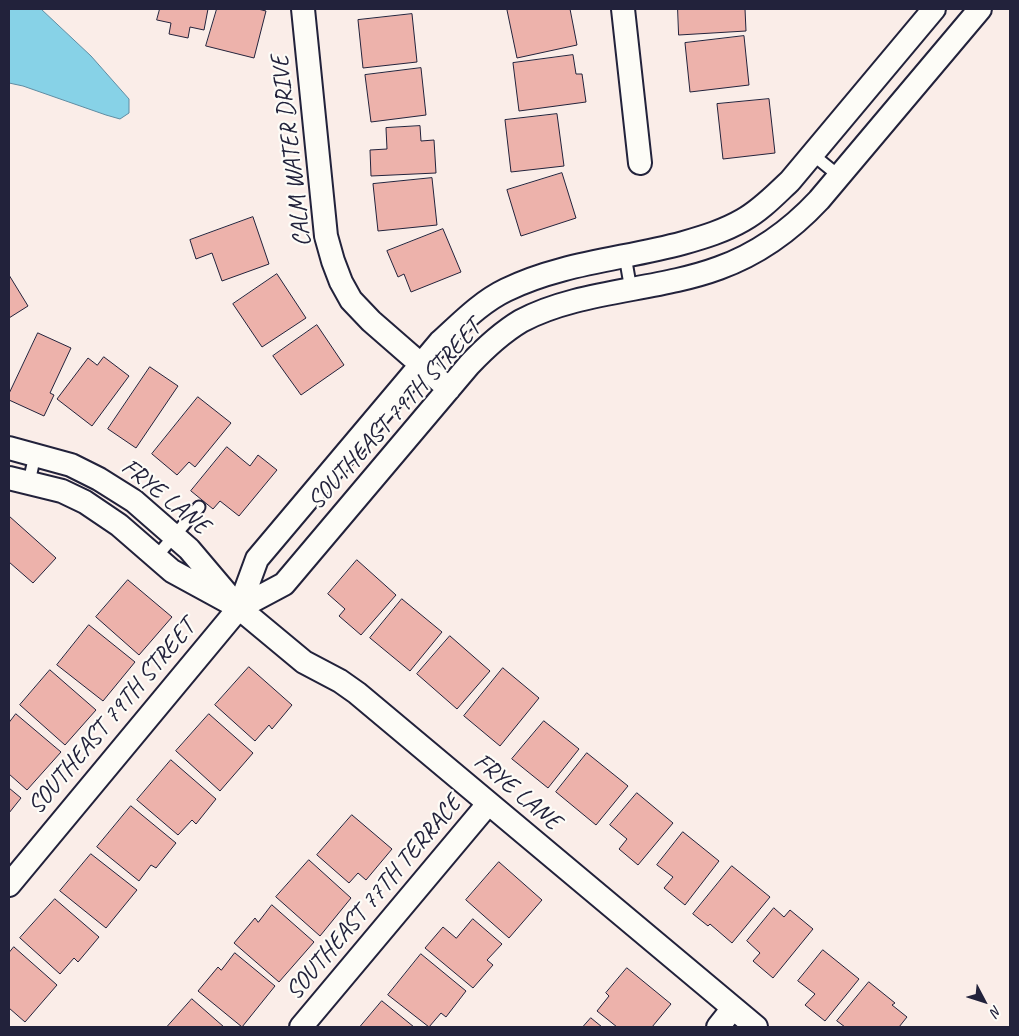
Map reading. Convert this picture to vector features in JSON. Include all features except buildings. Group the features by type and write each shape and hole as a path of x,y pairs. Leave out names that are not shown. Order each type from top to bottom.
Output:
{"street":[{"name":"CALM WATER DRIVE","path":"303,9 326,236 341,282 351,300 371,321 449,389"},
{"path":"623,9 640,163"},
{"name":"SOUTHEAST 79TH STREET","path":"9,885 238,608 257,559 440,342 471,313 505,290 546,274 657,250 715,234 744,220 769,201 812,154 934,9"},
{"name":"SOUTHEAST 79TH STREET","path":"238,608 284,584 449,389 493,340 521,321 556,306 719,268 754,252 781,236 804,215 839,176 980,9"},
{"name":"FRYE LANE","path":"9,448 71,465 99,479 119,525 172,571 238,608 304,662 340,681 357,693 756,1027"},
{"name":"FRYE LANE","path":"19,480 62,491 86,502 134,501 189,548 238,608"},
{"name":"SOUTHEAST 77TH TERRACE","path":"301,1027 488,804"},
{"path":"718,1027 733,1008"}],"lane":[{"path":"812,154 839,176"},
{"path":"625,256 631,290"},
{"path":"19,480 35,455"},
{"path":"156,557 199,507"}],"water":[{"path":"9,9 41,9 91,56 129,99 129,113 120,119 9,83"}]}
